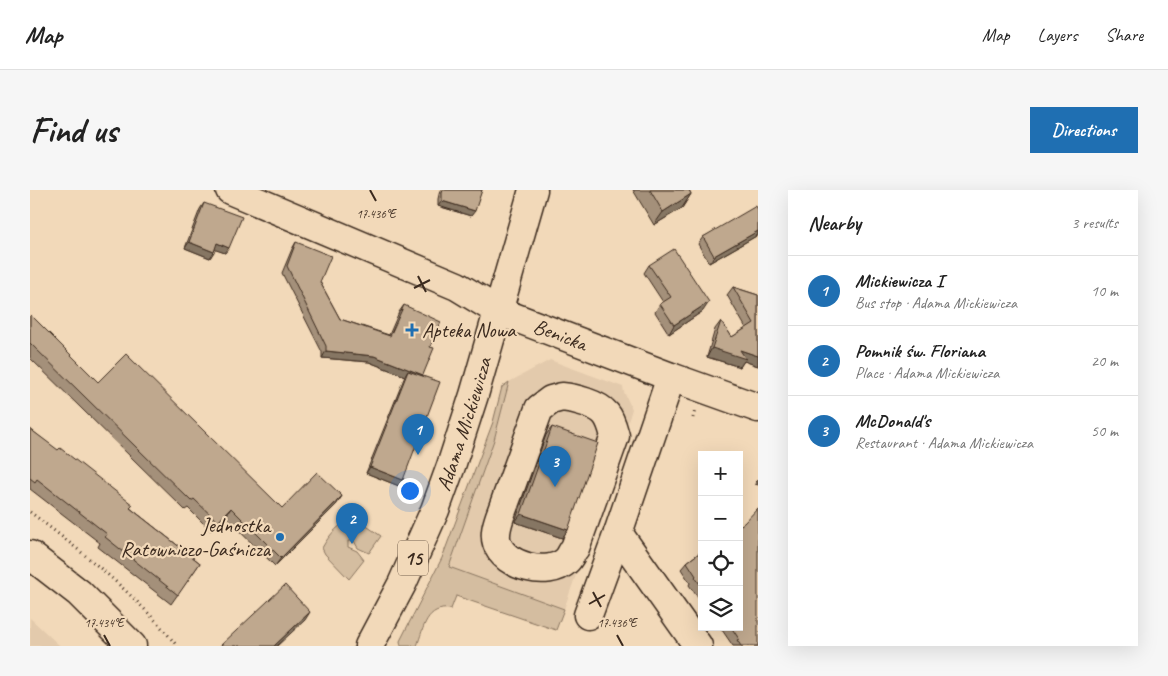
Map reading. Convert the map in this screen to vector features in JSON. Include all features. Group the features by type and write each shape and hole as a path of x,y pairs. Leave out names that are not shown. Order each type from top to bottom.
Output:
{"street":[{"name":"Benicka","path":"230,190 457,286 498,310 671,378 758,408"},
{"name":"Adama Mickiewicza","path":"369,646 402,584 435,510 474,395 533,190"},
{"path":"588,615 671,378"},
{"path":"562,397 577,399 605,412 611,422 615,436 605,443 568,545 560,552 549,555 533,554 521,549 510,541 500,516 539,409 551,400 562,397"},
{"path":"615,436 648,446"},
{"path":"618,533 698,646"},
{"path":"34,566 79,593 132,646"}],"path":[{"path":"30,512 94,561 164,629 177,646"}],"shaded area":[{"path":"550,360 623,387 632,409 616,461 564,609 449,567 494,440 509,382"},
{"path":"509,382 494,440 449,567 564,609 556,630 456,596 451,609 436,611 427,619 417,646 401,646 400,641 442,558 493,422 502,387"},
{"path":"355,518 381,536 369,553 358,548 354,541 348,541 348,547 357,551 364,560 349,579 325,554 322,548 336,529 345,522"},
{"path":"30,618 60,646 30,646"}],"building":[{"path":"443,190 482,190 475,211 442,201"},
{"path":"650,190 689,190 691,194 663,212"},
{"path":"204,203 242,217 229,248 217,243 214,252 189,242"},
{"path":"756,206 758,210 758,231 714,256 703,237"},
{"path":"296,242 331,256 320,282 340,319 390,336 404,305 441,322 430,347 434,348 423,375 374,356 326,351 326,346 287,266"},
{"path":"674,249 709,302 674,325 660,304 671,297 649,265"},
{"path":"733,287 758,295 758,356 740,350 746,359 712,348 721,321 732,337 754,323"},
{"path":"31,315 98,382 126,354 282,508 317,472 342,496 281,558 231,508 218,522 194,499 191,501 30,343"},
{"path":"408,371 440,382 403,480 370,467"},
{"path":"552,427 598,443 568,530 521,514"},
{"path":"30,429 58,450 60,448 133,505 130,508 200,563 178,595 105,537 107,534 37,479 35,482 30,478"},
{"path":"758,508 758,646 741,646 734,631 743,631 744,523"},
{"path":"698,554 698,581 696,576 687,562"},
{"path":"285,585 310,612 274,646 220,646"}],"place":[{"name":"Apteka Nowa","path":"412,330"},
{"name":"Mickiewicza I","path":"418,455"},
{"name":"McDonald's","path":"555,487"},
{"name":"Jednostka Ratowniczo-Gaśnicza","path":"280,537"},
{"name":"Pomnik św. Floriana","path":"352,544"}]}
